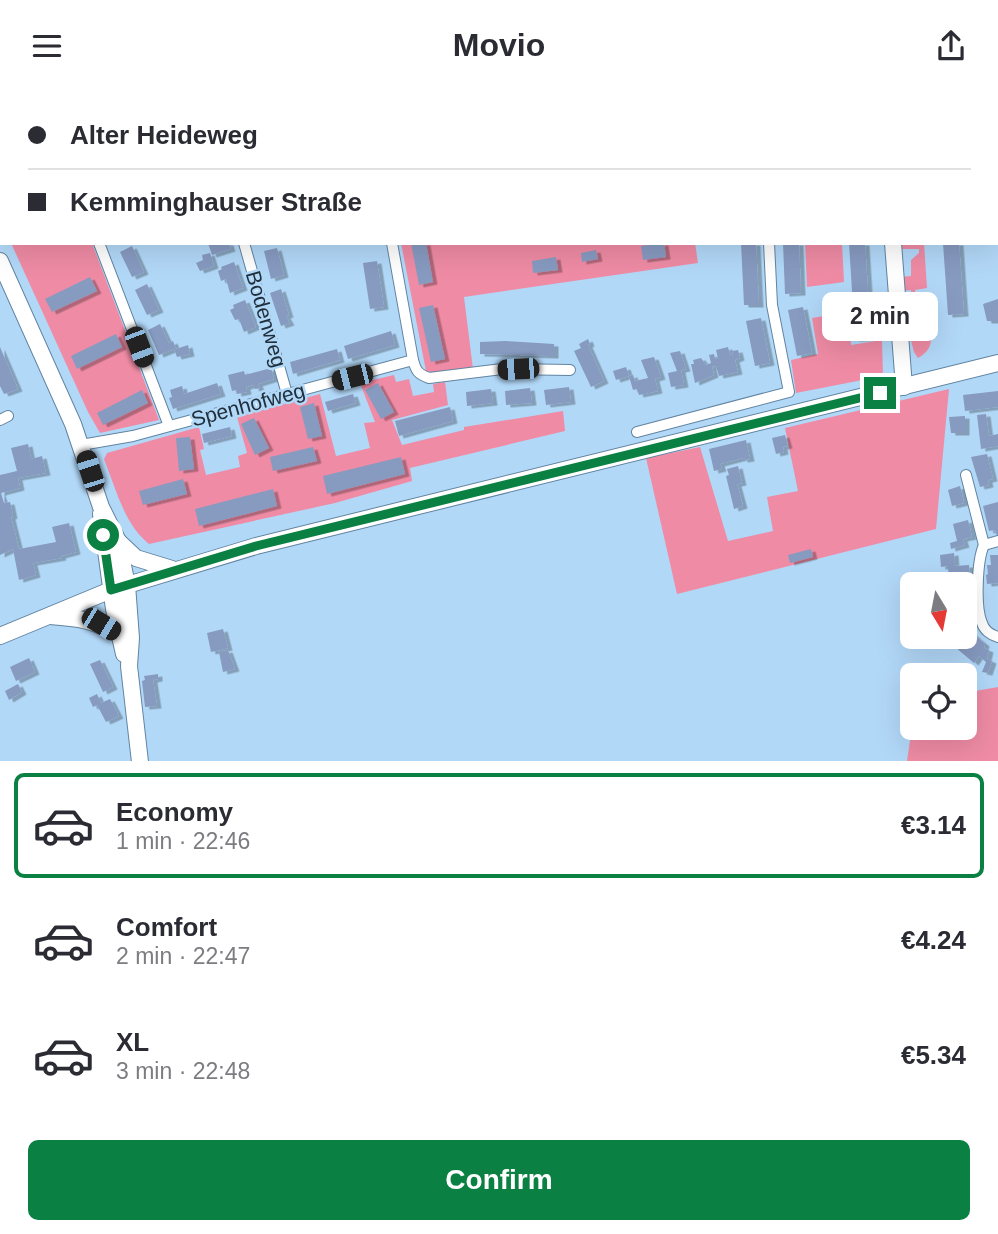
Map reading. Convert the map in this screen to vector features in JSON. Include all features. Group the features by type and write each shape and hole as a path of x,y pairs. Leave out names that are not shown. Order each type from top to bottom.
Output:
{"main road":[{"path":"893,245 904,387"},
{"path":"0,261 42,350 81,445 101,507 131,638 129,666"},
{"path":"0,636 119,587 256,546 998,363"},
{"path":"101,507 118,541 136,558 174,570"},
{"path":"118,541 120,635 129,666 140,761"},
{"path":"47,616 86,619 120,635"}],"street":[{"path":"100,245 169,426"},
{"name":"Bodenweg","path":"245,245 287,394"},
{"path":"392,245 416,370 429,378 502,369 570,370"},
{"path":"637,432 789,392 772,305 769,245"},
{"name":"Spenhofweg","path":"81,445 133,436 413,360"},
{"path":"966,475 984,545 979,556 978,569 980,616 986,629 998,637"},
{"path":"972,498 985,495"},
{"path":"984,545 998,541"}],"shaded area":[{"path":"12,245 93,245 159,420 100,433"},
{"path":"401,245 695,245 698,263 464,297 473,369 436,373 426,371"},
{"path":"805,245 842,245 844,282 807,287"},
{"path":"900,245 924,245 927,288 915,290 916,298 912,298 911,290 901,291 900,277 911,276 911,260 919,253 919,249 902,249 902,253"},
{"path":"916,307 917,316 929,315 931,334 928,349 918,358 905,317 913,316 913,308"},
{"path":"849,312 851,345 882,340 883,376 796,393 791,360 818,354 812,318"},
{"path":"394,375 396,382 409,379 413,396 434,392 433,384 445,382 448,405 392,420 402,445 464,430 464,427 563,411 565,431 410,468 412,481 335,503 149,544 133,527 104,459 107,453 199,427 204,449 200,450 206,475 240,467 238,456 247,453 237,417 320,394 336,456 370,448 364,423 375,422 360,383"},
{"path":"949,389 936,529 677,594 646,458 700,447 728,541 773,531 767,497 798,491 785,428"},
{"path":"998,687 998,761 907,761 910,740 977,740 977,691"}],"building":[{"path":"209,245 230,245 231,249 212,255"},
{"path":"411,245 426,245 433,282 419,285"},
{"path":"664,245 666,257 643,260 641,246"},
{"path":"741,245 756,245 759,305 744,305"},
{"path":"783,245 799,245 801,293 785,294"},
{"path":"849,245 865,245 871,338 855,339"},
{"path":"943,245 959,245 964,314 948,315"},
{"path":"132,246 144,272 132,277 120,252"},
{"path":"277,248 284,275 271,279 264,251"},
{"path":"596,250 598,259 582,262 581,253"},
{"path":"210,253 214,266 200,271 196,263 203,260 202,255"},
{"path":"556,257 558,270 533,273 532,261"},
{"path":"377,261 384,307 370,309 363,263"},
{"path":"234,262 243,288 230,293 226,279 221,281 218,271"},
{"path":"90,277 97,291 52,312 45,299"},
{"path":"147,284 159,310 147,315 135,290"},
{"path":"281,289 290,323 281,326 270,293"},
{"path":"998,299 998,321 987,321 983,304"},
{"path":"245,300 256,327 244,332 239,319 235,320 230,310 234,308 233,305"},
{"path":"433,305 445,359 431,362 419,308"},
{"path":"803,307 812,353 797,356 788,310"},
{"path":"761,318 770,363 755,366 746,321"},
{"path":"160,324 169,343 173,341 176,349 188,345 190,354 177,357 174,349 159,355 148,330"},
{"path":"391,331 395,345 348,359 344,346"},
{"path":"116,334 122,347 77,369 71,356"},
{"path":"588,339 588,345 604,381 591,387 574,351 581,348 579,344"},
{"path":"480,342 554,344 554,356 480,354"},
{"path":"0,347 18,389 4,394 0,386"},
{"path":"728,347 730,355 733,354 732,351 738,350 740,358 735,360 738,372 719,376 716,366 712,367 714,375 695,383 691,364 694,364 693,360 701,358 706,365 711,363 709,355 714,354 715,359 718,358 716,350"},
{"path":"337,349 340,360 293,374 290,362"},
{"path":"680,351 686,369 681,370 684,385 671,387 668,373 677,371 670,353"},
{"path":"654,357 661,377 655,379 658,391 639,395 637,389 633,390 629,376 633,375 635,381 648,378 641,360"},
{"path":"626,367 629,376 616,380 613,371"},
{"path":"271,368 274,379 258,384 260,388 255,389 253,385 246,387 247,392 237,394 236,390 232,391 228,375 244,371 245,375"},
{"path":"217,383 221,394 173,409 169,398 172,397 170,390 182,386 184,394"},
{"path":"378,383 394,412 381,419 365,390"},
{"path":"569,387 571,402 546,405 544,390"},
{"path":"530,388 532,403 506,405 505,391"},
{"path":"491,389 493,403 467,406 466,392"},
{"path":"142,390 148,403 103,425 97,413"},
{"path":"998,391 998,407 965,411 963,395"},
{"path":"353,394 356,403 328,411 325,402"},
{"path":"314,403 322,436 308,439 300,407"},
{"path":"450,407 453,421 399,436 395,421"},
{"path":"986,414 989,436 998,434 998,446 981,449 977,415"},
{"path":"965,416 965,433 951,433 949,417"},
{"path":"254,418 269,448 255,455 241,424"},
{"path":"230,427 232,436 204,443 202,434"},
{"path":"785,435 788,446 783,447 784,452 776,454 772,438"},
{"path":"190,437 194,469 179,471 176,438"},
{"path":"746,440 750,459 743,458 720,464 722,469 714,471 709,449"},
{"path":"28,444 31,459 42,456 46,473 18,478 20,488 1,493 4,503 10,502 19,549 56,542 52,527 69,523 76,552 61,556 62,558 33,563 36,575 19,580 13,549 0,555 0,475 17,471 11,448"},
{"path":"313,447 317,461 273,471 270,457"},
{"path":"987,454 993,479 988,480 989,485 980,487 971,457"},
{"path":"401,457 405,474 327,494 323,476"},
{"path":"738,466 742,483 737,484 743,506 734,509 726,476 729,475 727,469"},
{"path":"183,479 187,494 143,505 139,491"},
{"path":"960,486 964,503 952,506 948,490"},
{"path":"273,489 277,506 199,526 195,509"},
{"path":"998,502 997,536 995,530 989,531 983,506"},
{"path":"968,520 972,537 963,539 965,545 951,549 950,543 957,541 953,524"},
{"path":"811,549 813,557 790,563 788,555"},
{"path":"954,553 955,566 969,565 969,572 948,572 948,566 941,567 940,555"},
{"path":"990,555 998,555 998,583 987,584 987,565 991,565"},
{"path":"223,629 228,648 211,652 207,633"},
{"path":"977,637 985,644 984,648 989,650 987,659 992,661 988,673 982,672 986,662 979,656 974,663 957,649 977,649"},
{"path":"228,650 235,669 223,672 219,652"},
{"path":"29,658 35,672 16,681 10,667"},
{"path":"100,660 113,687 103,692 90,664"},
{"path":"158,674 158,679 153,680 157,706 145,707 142,681 145,680 144,676"},
{"path":"18,684 22,692 9,700 5,691"},
{"path":"97,694 101,703 110,699 119,716 106,722 97,705 93,707 89,698"}],"route":[{"path":"103,535 111,590 256,546 880,393"}]}
